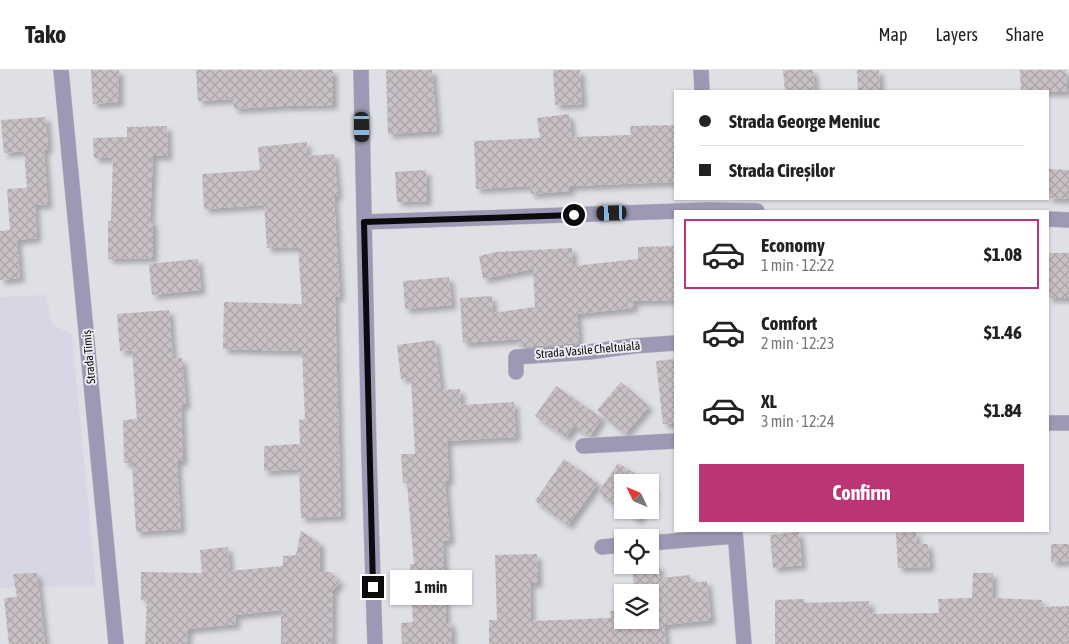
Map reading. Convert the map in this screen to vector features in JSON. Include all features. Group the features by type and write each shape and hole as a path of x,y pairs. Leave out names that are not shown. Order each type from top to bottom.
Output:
{"street":[{"name":"Strada Timiș","path":"61,70 116,644"},
{"path":"361,70 368,455 375,644"},
{"path":"701,70 702,90"},
{"path":"364,222 708,207 746,210"},
{"path":"1049,219 1069,220"},
{"name":"Strada Vasile Cheltuială","path":"516,372 516,357 674,343"},
{"path":"1049,423 1069,423"},
{"path":"583,446 674,441"},
{"path":"659,542 735,534 744,644"},
{"path":"602,547 614,546"}],"shaded area":[{"path":"45,295 53,325 72,335 96,586 0,588 0,297"}],"building":[{"path":"91,70 119,70 119,102 93,104"},
{"path":"196,70 333,70 333,105 234,109 233,99 198,101"},
{"path":"386,70 432,70 437,131 388,134"},
{"path":"553,70 580,70 582,104 555,105"},
{"path":"783,70 813,70 815,90 785,90"},
{"path":"857,70 879,70 880,90 858,90"},
{"path":"1020,70 1066,70 1067,92 1021,90"},
{"path":"569,114 572,137 631,135 630,126 674,125 674,182 570,186 570,191 531,194 530,186 476,189 474,141 540,138 537,118"},
{"path":"46,117 48,149 44,150 48,204 35,205 37,238 17,240 20,278 0,280 0,231 10,230 7,189 27,188 24,151 4,153 1,120"},
{"path":"167,126 168,156 153,156 150,221 153,221 153,258 108,259 108,221 111,221 113,158 94,158 93,138 127,137 127,127"},
{"path":"307,142 306,156 334,154 338,196 334,196 340,297 335,297 341,516 301,518 299,469 264,471 264,446 300,444 299,420 305,419 302,351 223,349 224,302 302,304 298,247 267,248 264,205 204,209 202,174 260,170 258,147"},
{"path":"1049,169 1069,170 1069,199 1049,198"},
{"path":"426,170 427,201 397,202 395,172"},
{"path":"674,246 674,300 633,301 634,308 577,314 579,343 519,347 518,339 463,343 460,298 492,296 493,313 535,307 533,269 483,279 479,256 496,252 572,248 573,266 638,259 638,247"},
{"path":"1049,253 1069,253 1069,298 1049,298"},
{"path":"198,259 201,290 152,295 149,264"},
{"path":"449,277 452,305 405,309 403,281"},
{"path":"169,310 173,359 182,358 186,405 181,405 183,461 177,461 181,529 136,532 132,463 124,463 123,420 137,419 132,350 120,351 117,314"},
{"path":"435,340 441,390 460,389 461,405 514,402 516,437 447,441 449,480 445,481 450,540 443,541 446,622 451,622 452,644 402,644 401,623 413,622 410,564 414,564 407,483 403,483 401,454 415,454 411,377 401,379 397,345"},
{"path":"674,359 674,424 663,424 656,361"},
{"path":"621,382 649,406 625,434 597,410"},
{"path":"556,386 602,418 590,436 574,426 566,437 535,416"},
{"path":"564,459 598,483 568,525 535,501"},
{"path":"618,463 635,474 614,474 614,504 598,493"},
{"path":"301,531 320,543 320,572 331,572 340,582 333,590 332,644 281,644 281,610 235,615 236,624 188,629 187,644 145,644 147,600 141,600 141,572 202,573 200,550 228,547 230,571 283,566 283,556 296,555"},
{"path":"799,532 802,565 773,568 770,535"},
{"path":"916,532 917,544 928,544 930,567 898,568 896,533"},
{"path":"1051,544 1069,544 1069,561 1051,562"},
{"path":"537,554 538,583 530,583 531,621 611,618 610,611 614,611 614,629 659,629 659,584 634,584 633,574 659,574 659,565 660,578 690,575 691,583 707,581 711,620 664,625 666,644 489,644 489,620 497,620 495,555"},
{"path":"37,573 45,644 9,644 4,598 17,597 13,574"},
{"path":"973,573 993,573 992,598 1042,600 1042,607 1069,606 1069,644 775,644 775,600 804,599 804,603 869,601 870,614 939,613 938,599 972,598"}],"route":[{"path":"373,587 368,455 364,222 574,215"}]}
